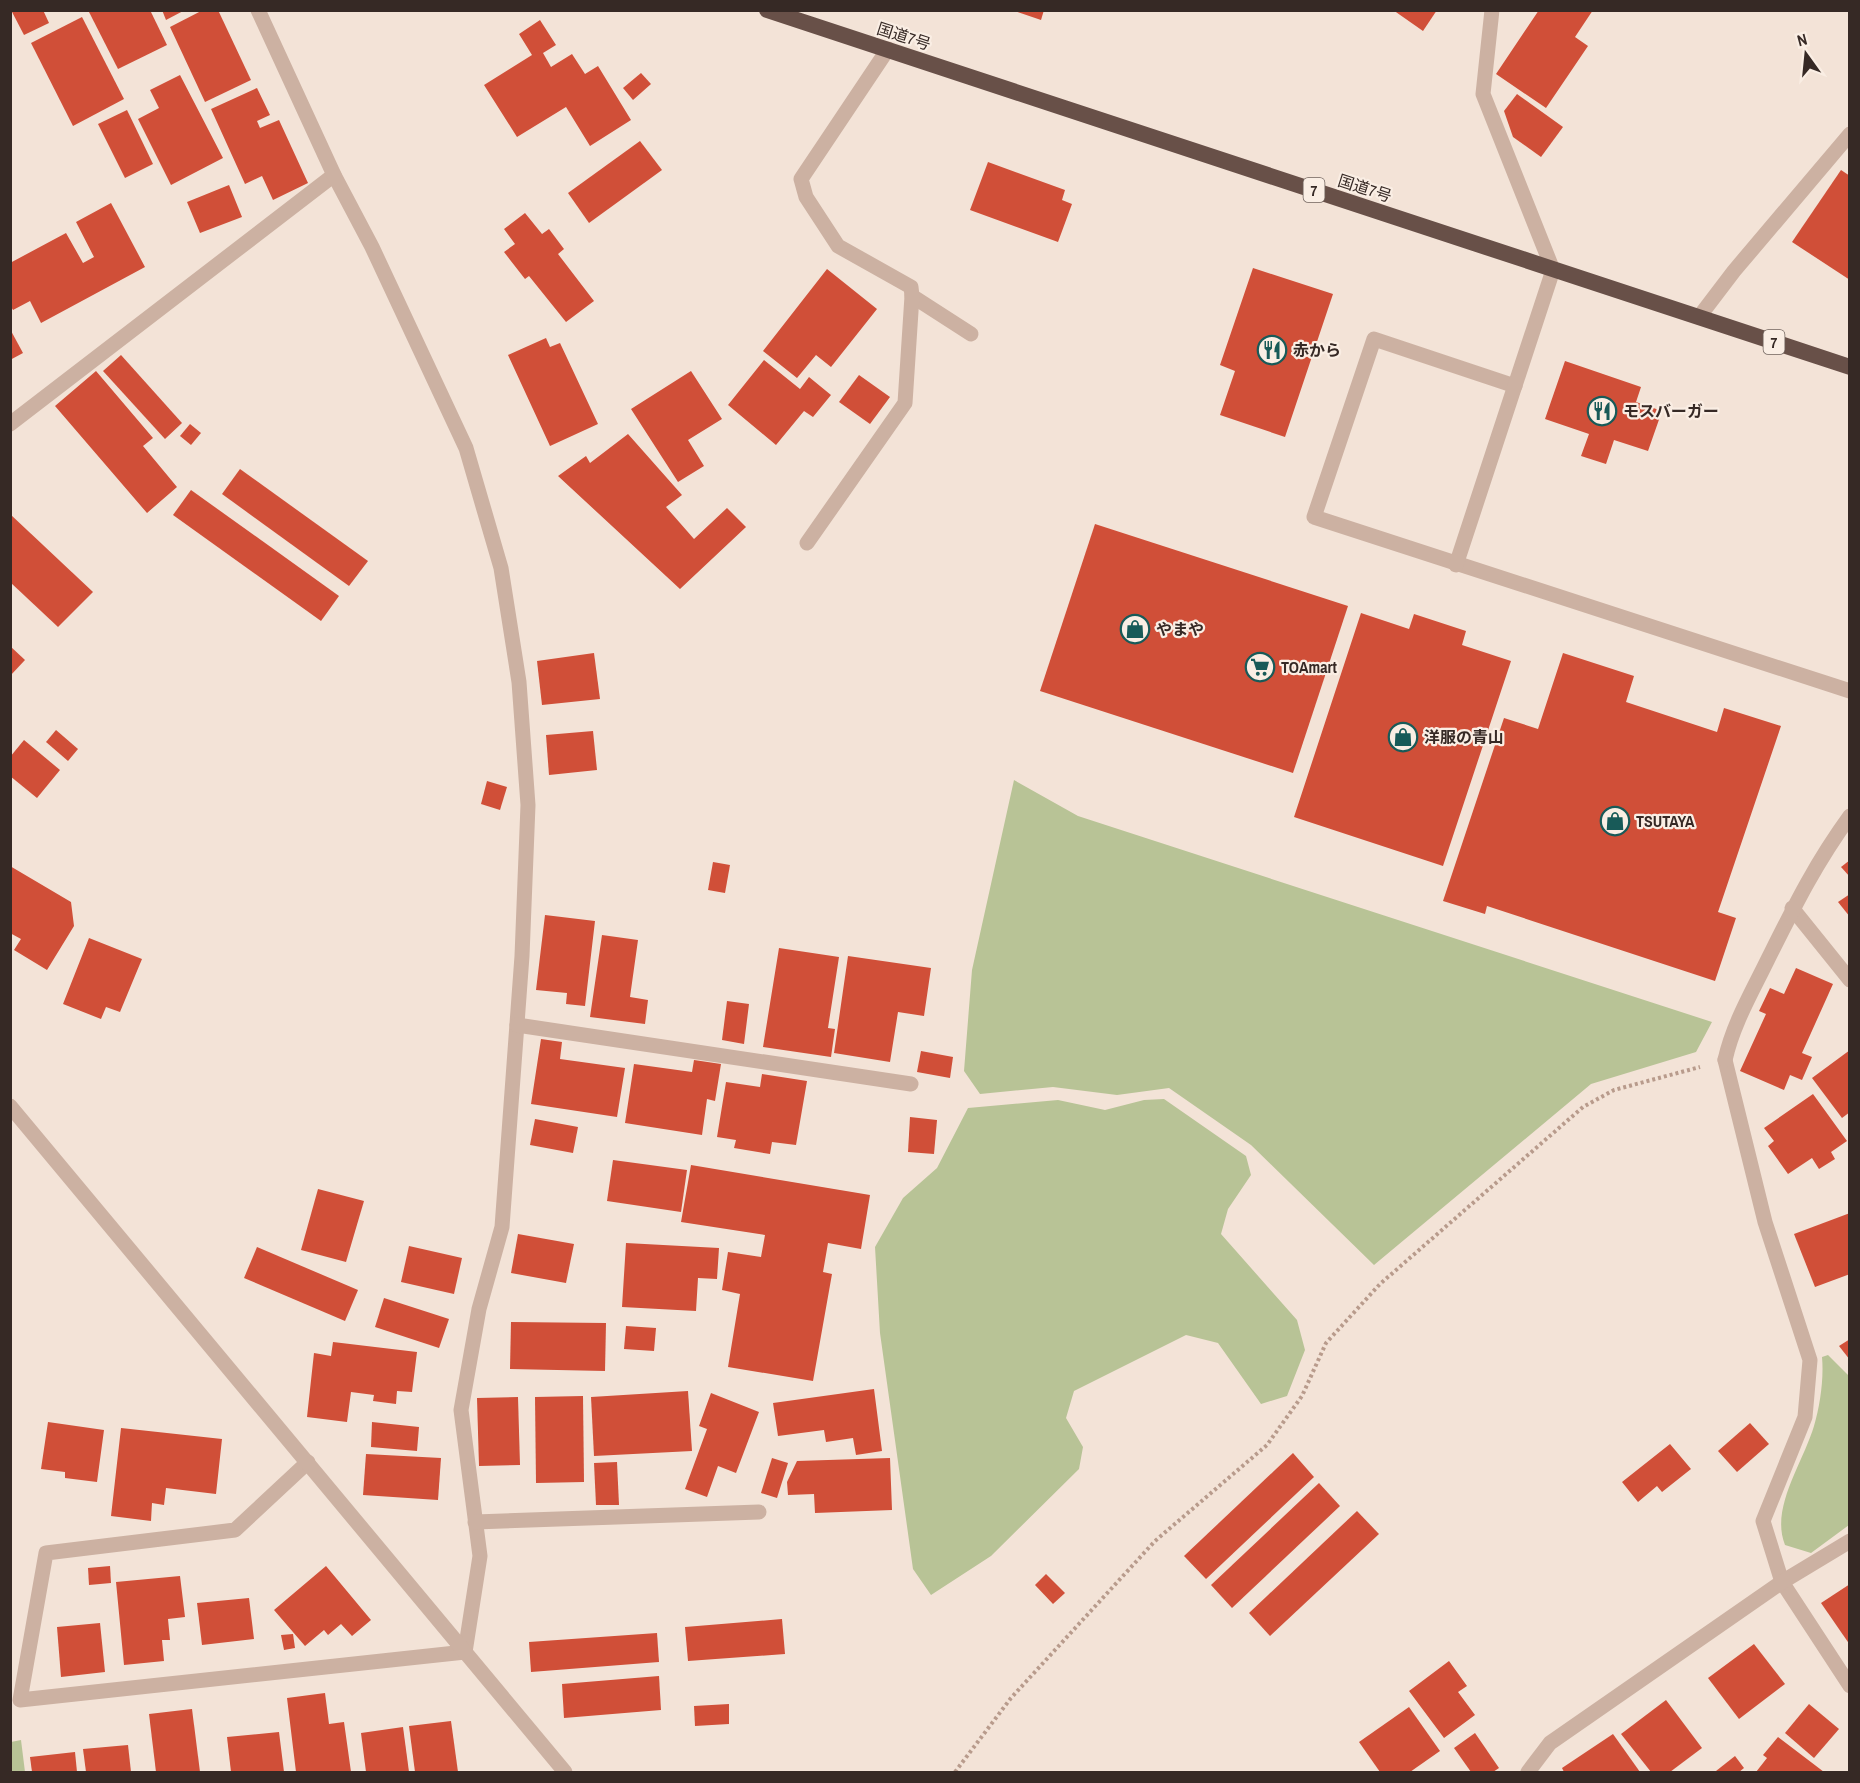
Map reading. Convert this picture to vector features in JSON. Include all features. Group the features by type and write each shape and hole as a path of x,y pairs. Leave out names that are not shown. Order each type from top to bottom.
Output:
{"highway":[{"name":"国道7号","path":"767,10 1850,367"}],"street":[{"path":"258,10 334,175 372,247 466,448 501,568 519,682 528,805 517,1025 502,1227 479,1309 460,1410 480,1556 465,1652"},
{"path":"1456,565 1553,270 1483,94 1492,10"},
{"path":"807,543 905,403 912,296 910,287 838,246 806,197 801,179 888,50"},
{"path":"1699,317 1734,271 1850,134"},
{"path":"10,424 334,175"},
{"path":"912,296 971,334"},
{"path":"1515,386 1374,339 1314,517 1456,565 1850,691"},
{"path":"1850,816 1824,852 1792,908 1744,1006 1729,1043 1725,1060 1765,1222 1810,1360 1805,1417 1763,1521 1782,1582 1850,1686"},
{"path":"1792,908 1850,980"},
{"path":"517,1025 911,1084"},
{"path":"10,1106 565,1773"},
{"path":"308,1462 235,1530 46,1553 20,1700 465,1652"},
{"path":"475,1522 759,1512"},
{"path":"1528,1773 1550,1743 1782,1582 1850,1541"}],"path":[{"path":"955,1773 1011,1698 1155,1541 1267,1445 1302,1396 1326,1342 1380,1284 1584,1107 1614,1090 1725,1060"}],"green space":[{"path":"1014,780 1078,816 1712,1022 1696,1052 1591,1084 1374,1265 1251,1145 1169,1088 1117,1095 1053,1087 980,1094 964,1071 972,970"},
{"path":"1164,1099 1246,1156 1251,1175 1228,1209 1221,1234 1297,1320 1305,1350 1287,1396 1261,1404 1218,1343 1186,1335 1074,1391 1066,1418 1083,1447 1079,1469 991,1556 931,1595 913,1569 880,1333 875,1247 903,1198 937,1168 968,1108 1058,1100 1105,1110 1144,1100"},
{"path":"1828,1355 1849,1376 1849,1525 1811,1553 1785,1545 1781,1531 1782,1516 1790,1486 1814,1426 1821,1392 1822,1357"},
{"path":"21,1740 25,1772 11,1772 11,1742"}],"building":[{"path":"11,10 43,10 49,23 24,35"},
{"path":"88,10 150,10 167,45 118,69"},
{"path":"162,10 185,10 166,20"},
{"path":"203,10 218,10 251,80 205,102 170,27"},
{"path":"1012,10 1044,10 1041,20"},
{"path":"1393,10 1437,10 1423,31"},
{"path":"1539,10 1593,10 1575,37 1588,46 1546,108 1496,74"},
{"path":"82,17 124,99 73,126 31,43"},
{"path":"540,20 556,45 543,53 551,67 572,54 585,74 598,66 631,120 590,146 566,107 517,137 484,85 532,55 519,34"},
{"path":"641,73 651,84 633,100 623,88"},
{"path":"180,75 223,158 171,185 138,119 159,108 150,90"},
{"path":"257,88 270,115 257,121 260,128 279,120 308,183 273,200 262,176 245,184 211,109"},
{"path":"1517,94 1563,127 1541,157 1513,137 1504,111"},
{"path":"127,110 153,164 125,178 98,124"},
{"path":"640,141 662,170 589,223 568,193"},
{"path":"988,162 1065,190 1062,200 1072,204 1058,242 970,210"},
{"path":"1841,170 1850,176 1850,280 1792,242"},
{"path":"229,185 242,217 200,233 187,202"},
{"path":"111,203 145,267 41,323 30,301 13,310 10,305 10,263 66,233 83,263 94,257 76,222"},
{"path":"525,213 542,234 549,229 564,249 558,254 594,301 566,322 529,276 525,279 504,252 515,244 504,229"},
{"path":"1253,268 1333,294 1285,437 1220,415 1235,371 1220,365"},
{"path":"827,269 877,309 831,367 816,355 797,378 763,351"},
{"path":"10,329 23,353 10,360"},
{"path":"546,338 550,347 560,343 598,424 550,446 508,355"},
{"path":"121,355 182,423 165,439 103,371"},
{"path":"764,360 800,389 809,377 831,395 813,417 804,411 776,445 728,405"},
{"path":"1565,361 1641,387 1636,402 1662,411 1648,451 1614,440 1606,464 1581,456 1589,434 1545,419"},
{"path":"96,371 153,438 143,446 177,487 147,513 55,406"},
{"path":"691,371 722,419 688,440 704,466 678,482 631,409"},
{"path":"859,375 890,397 870,424 839,402"},
{"path":"190,424 201,433 191,445 180,436"},
{"path":"628,434 682,495 666,507 694,539 727,508 746,527 680,589 558,476 586,456 590,463"},
{"path":"240,469 368,561 349,586 222,494"},
{"path":"191,490 339,596 321,621 173,515"},
{"path":"10,514 93,592 58,627 10,582"},
{"path":"1095,524 1348,606 1293,773 1040,691"},
{"path":"1361,613 1409,629 1414,614 1466,631 1462,645 1511,661 1443,866 1294,817"},
{"path":"10,646 25,660 10,676"},
{"path":"594,653 600,699 542,705 537,661"},
{"path":"1563,653 1634,676 1626,702 1717,732 1724,708 1781,726 1718,912 1736,918 1715,981 1487,906 1485,914 1443,901 1504,718 1538,729"},
{"path":"56,730 78,749 68,761 46,742"},
{"path":"593,731 597,770 549,775 546,735"},
{"path":"24,740 60,770 37,798 10,776 10,757"},
{"path":"487,781 507,787 500,810 481,804"},
{"path":"1850,860 1850,877 1841,867"},
{"path":"713,862 730,865 725,893 708,890"},
{"path":"10,866 71,902 74,926 47,970 14,950 21,939 10,933"},
{"path":"1850,894 1850,917 1838,902"},
{"path":"545,915 595,921 585,1006 566,1004 567,993 536,990"},
{"path":"602,935 638,940 630,997 648,1000 645,1024 590,1017"},
{"path":"89,938 142,959 120,1012 106,1007 101,1019 63,1004"},
{"path":"779,948 839,957 828,1028 835,1029 831,1057 763,1047"},
{"path":"848,956 931,968 924,1016 898,1012 890,1062 834,1053"},
{"path":"1796,968 1833,984 1802,1053 1812,1057 1802,1080 1790,1075 1784,1090 1740,1071 1766,1014 1759,1011 1770,988 1784,994"},
{"path":"727,1001 749,1004 744,1044 722,1040"},
{"path":"541,1039 562,1042 560,1059 625,1068 617,1117 531,1104"},
{"path":"1850,1050 1850,1112 1842,1118 1812,1078"},
{"path":"921,1051 953,1057 950,1078 917,1072"},
{"path":"694,1060 721,1064 715,1101 707,1099 702,1135 625,1123 634,1064 692,1072"},
{"path":"762,1074 807,1081 796,1145 772,1142 770,1154 734,1148 736,1140 717,1137 726,1082 760,1087"},
{"path":"1813,1094 1847,1141 1831,1152 1835,1159 1819,1169 1812,1158 1788,1174 1768,1146 1774,1141 1764,1128"},
{"path":"910,1117 937,1120 934,1154 908,1152"},
{"path":"535,1119 578,1127 573,1153 530,1145"},
{"path":"613,1160 687,1170 681,1212 607,1201"},
{"path":"691,1165 870,1195 861,1249 828,1243 823,1272 832,1274 813,1381 728,1367 740,1294 722,1290 728,1252 761,1257 765,1235 681,1222"},
{"path":"318,1189 364,1201 346,1262 301,1250"},
{"path":"1850,1213 1850,1274 1815,1287 1794,1234"},
{"path":"518,1234 574,1244 566,1283 511,1273"},
{"path":"626,1243 719,1248 717,1279 698,1278 696,1311 622,1307"},
{"path":"409,1246 462,1258 454,1294 401,1282"},
{"path":"257,1247 358,1290 345,1321 244,1278"},
{"path":"384,1298 449,1319 439,1348 375,1327"},
{"path":"511,1322 606,1323 605,1371 510,1369"},
{"path":"626,1326 656,1328 654,1351 624,1349"},
{"path":"1850,1339 1850,1360 1839,1346"},
{"path":"333,1342 417,1352 412,1392 397,1391 396,1404 373,1401 374,1395 351,1392 347,1422 307,1417 314,1353 331,1356"},
{"path":"874,1389 882,1451 856,1455 853,1438 826,1442 824,1430 778,1436 773,1403"},
{"path":"688,1391 692,1451 594,1456 591,1397"},
{"path":"711,1393 759,1412 736,1473 718,1466 707,1497 685,1489 707,1429 699,1426"},
{"path":"583,1396 584,1482 536,1483 535,1397"},
{"path":"518,1397 520,1465 479,1466 477,1398"},
{"path":"48,1422 104,1430 97,1482 65,1478 65,1472 41,1469"},
{"path":"372,1422 419,1427 417,1451 371,1447"},
{"path":"1750,1423 1769,1444 1737,1472 1718,1451"},
{"path":"121,1428 222,1439 216,1494 166,1488 164,1505 152,1503 151,1521 111,1516"},
{"path":"1670,1444 1691,1469 1662,1492 1657,1486 1638,1502 1622,1482"},
{"path":"1293,1453 1314,1477 1206,1579 1184,1556"},
{"path":"366,1454 441,1458 438,1500 363,1495"},
{"path":"772,1458 788,1463 777,1498 761,1493"},
{"path":"890,1458 892,1510 815,1513 814,1494 788,1495 787,1482 797,1461"},
{"path":"617,1462 619,1505 596,1505 594,1463"},
{"path":"1319,1483 1340,1506 1232,1608 1211,1585"},
{"path":"1357,1511 1379,1534 1270,1636 1249,1613"},
{"path":"110,1566 111,1583 89,1585 88,1568"},
{"path":"326,1566 371,1620 352,1636 341,1624 328,1635 324,1630 305,1646 274,1610"},
{"path":"1046,1574 1065,1593 1053,1604 1035,1585"},
{"path":"180,1576 185,1617 168,1619 170,1640 162,1640 164,1661 124,1665 116,1582"},
{"path":"1850,1584 1850,1645 1821,1603"},
{"path":"249,1598 254,1639 202,1645 197,1603"},
{"path":"782,1619 785,1654 688,1661 685,1627"},
{"path":"100,1623 105,1672 61,1677 57,1627"},
{"path":"657,1633 659,1662 531,1672 529,1642"},
{"path":"293,1634 295,1648 284,1650 281,1635"},
{"path":"1754,1644 1785,1684 1739,1719 1708,1678"},
{"path":"1449,1661 1467,1686 1458,1692 1475,1715 1444,1738 1409,1691"},
{"path":"659,1676 661,1710 564,1718 562,1684"},
{"path":"325,1693 329,1724 344,1722 351,1772 296,1772 287,1698"},
{"path":"1666,1700 1702,1748 1670,1772 1651,1772 1621,1734"},
{"path":"729,1704 729,1724 695,1726 694,1706"},
{"path":"1809,1704 1839,1729 1814,1758 1785,1733"},
{"path":"1409,1707 1440,1751 1410,1772 1380,1772 1359,1742"},
{"path":"192,1709 200,1772 156,1772 149,1714"},
{"path":"451,1721 458,1772 415,1772 409,1726"},
{"path":"403,1727 409,1772 366,1772 361,1733"},
{"path":"279,1732 284,1772 231,1772 227,1737"},
{"path":"1475,1733 1499,1768 1493,1772 1471,1772 1454,1748"},
{"path":"1613,1734 1640,1772 1564,1772 1562,1768"},
{"path":"1778,1737 1824,1772 1756,1772 1767,1758 1763,1755"},
{"path":"128,1745 131,1772 86,1772 83,1749"},
{"path":"75,1752 77,1772 32,1772 30,1757"},
{"path":"1735,1756 1744,1768 1739,1772 1716,1771"}],"place":[{"name":"赤から","path":"1272,350"},
{"name":"モスバーガー","path":"1602,411"},
{"name":"やまや","path":"1135,629"},
{"name":"TOAmart","path":"1260,667"},
{"name":"洋服の青山","path":"1403,737"},
{"name":"TSUTAYA","path":"1615,821"}]}
